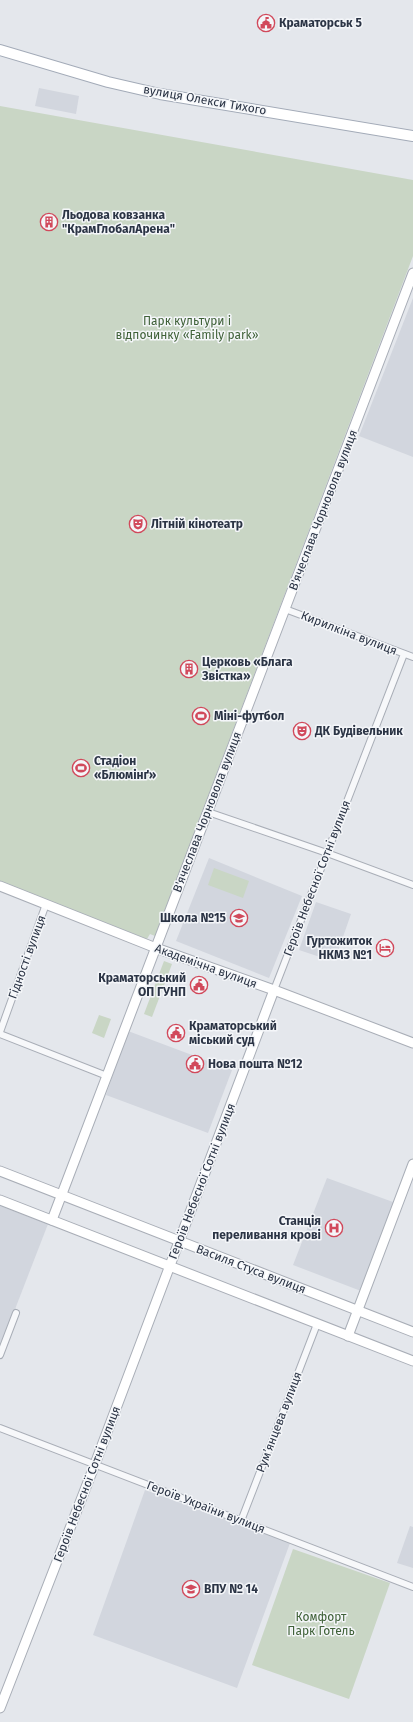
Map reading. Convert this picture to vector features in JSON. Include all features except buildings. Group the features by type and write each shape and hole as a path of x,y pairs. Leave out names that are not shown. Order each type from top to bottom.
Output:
{"main road":[{"name":"вулиця Олекси Тихого","path":"0,50 108,82 160,94 413,136"}],"street":[{"name":"В'ячеслава Чорновола вулиця","path":"52,1220 413,273"},
{"name":"Кирилкіна вулиця","path":"285,608 413,657"},
{"name":"Героїв Небесної Сотні вулиця","path":"0,1708 95,1464 274,990 404,654"},
{"path":"208,812 413,884"},
{"name":"Академічна вулиця","path":"0,886 156,948 274,990 413,1043"},
{"name":"Гідності вулиця","path":"0,1033 46,904"},
{"path":"0,1033 107,1076"},
{"path":"348,1336 413,1164"},
{"name":"Василя Стуса вулиця","path":"0,1171 413,1332"},
{"path":"0,1200 413,1361"},
{"path":"0,1355 16,1313"},
{"name":"Рум’янцева вулиця","path":"242,1521 317,1324"},
{"name":"Героїв України вулиця","path":"0,1428 413,1586"}],"shaded area":[{"path":"39,88 79,96 76,114 35,106"},
{"path":"413,298 413,457 359,436"},
{"name":"Школа №15","path":"209,858 302,896 269,978 176,941"},
{"path":"316,902 351,914 337,954 323,949 320,957 299,950"},
{"path":"128,1031 232,1070 208,1133 106,1095"},
{"path":"327,1178 393,1202 361,1291 293,1265"},
{"path":"0,1206 48,1224 0,1348"},
{"name":"ВПУ № 14","path":"145,1490 290,1543 237,1688 93,1635"},
{"path":"410,1526 413,1527 413,1568 397,1563"}],"green space":[{"name":"Парк культури і відпочинку «Family park»","path":"0,106 413,180 413,256 155,936 150,934 147,939 0,882"},
{"path":"214,868 249,881 243,898 208,885"},
{"path":"164,961 172,964 152,1017 144,1014"},
{"path":"99,1015 111,1019 104,1038 92,1033"},
{"name":"Комфорт Парк Готель","path":"293,1549 390,1583 349,1699 252,1665"}],"place":[{"name":"Краматорськ 5","path":"266,23"},
{"name":"Льодова ковзанка \"КрамГлобалАрена\"","path":"49,222"},
{"name":"Літній кінотеатр","path":"138,524"},
{"name":"Церковь «Блага Звістка»","path":"189,669"},
{"name":"Міні-футбол","path":"201,716"},
{"name":"ДК Будівельник","path":"302,731"},
{"name":"Стадіон «Блюмінґ»","path":"81,768"},
{"name":"Школа №15","path":"239,918"},
{"name":"Гуртожиток НКМЗ №1","path":"385,948"},
{"name":"Краматорський ОП ГУНП","path":"199,985"},
{"name":"Краматорський міський суд","path":"176,1033"},
{"name":"Нова пошта №12","path":"195,1064"},
{"name":"Станція переливання крові","path":"334,1228"},
{"name":"ВПУ № 14","path":"191,1589"}]}
